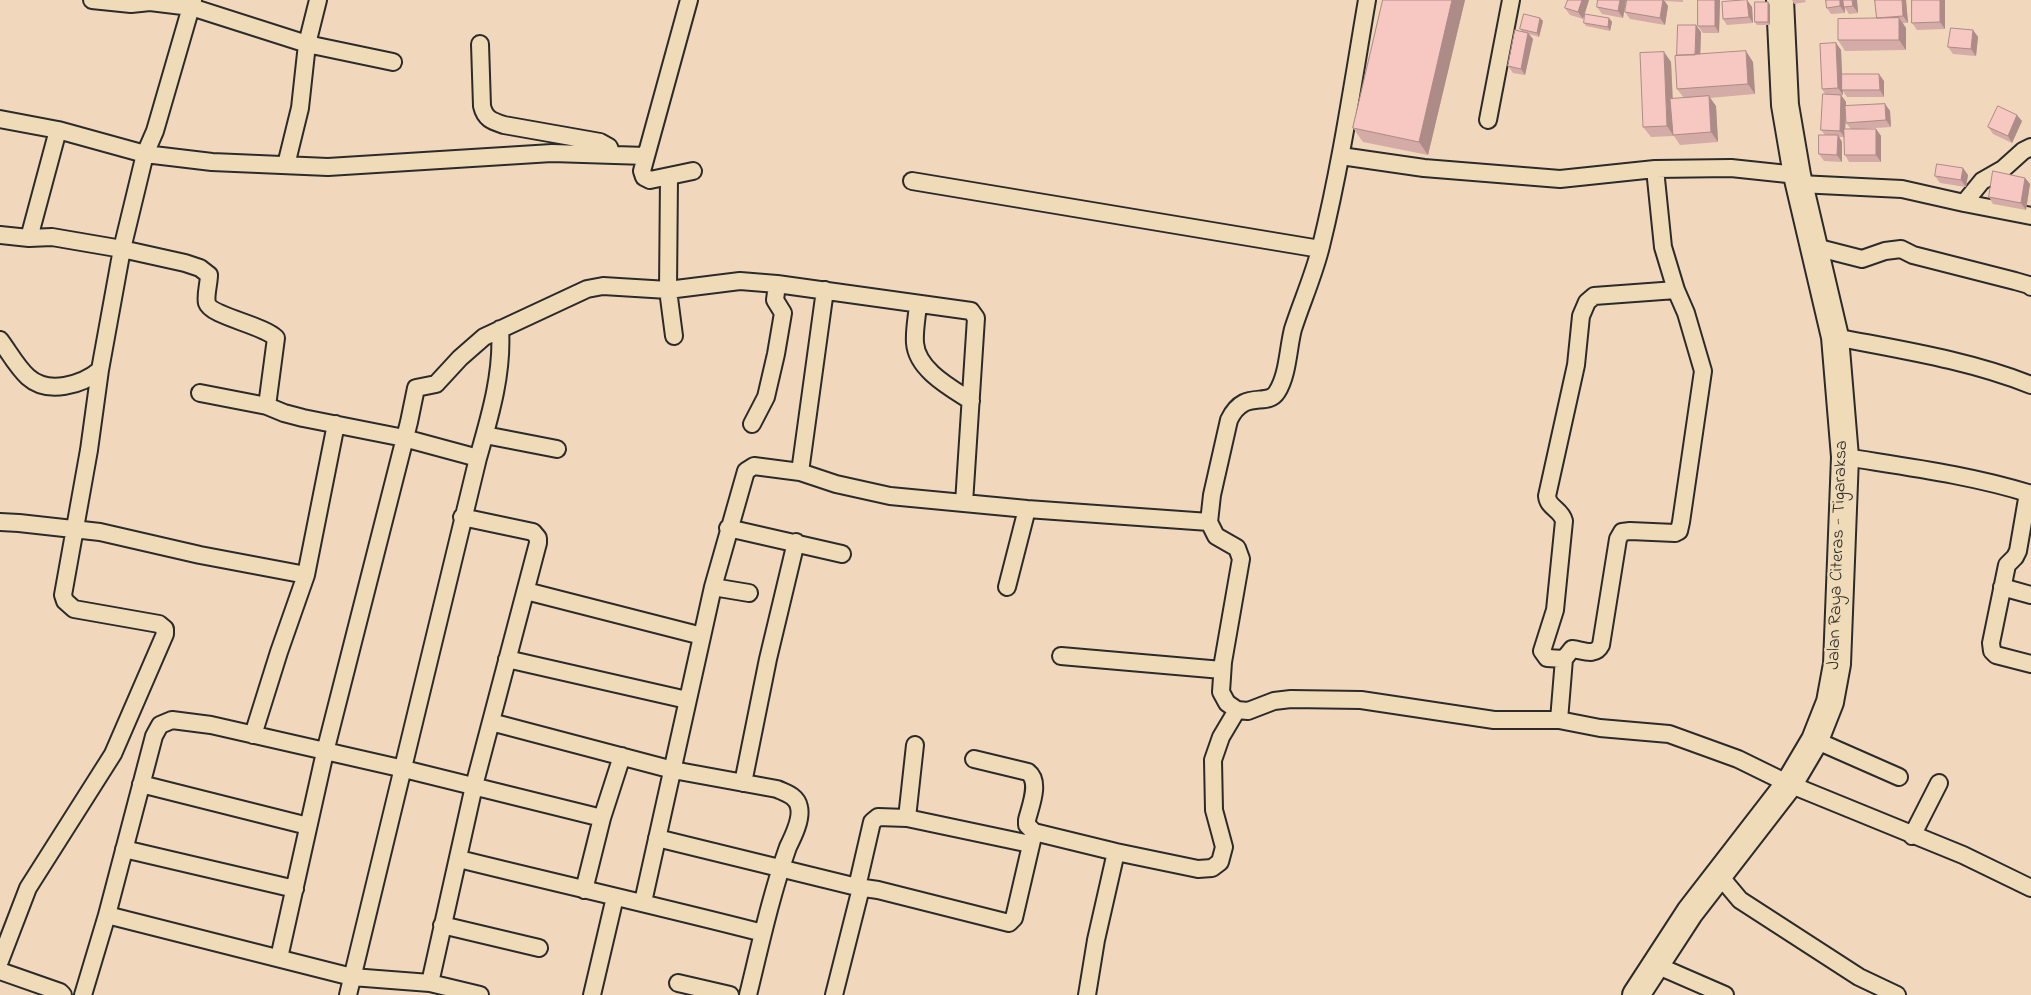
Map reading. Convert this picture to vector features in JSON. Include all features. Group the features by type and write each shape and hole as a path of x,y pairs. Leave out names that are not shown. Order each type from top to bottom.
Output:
{"main road":[{"name":"Jalan Raya Citeras - Tigaraksa","path":"1636,995 1690,912 1789,784 1815,740 1830,702 1837,664 1845,457 1835,337 1798,179 1785,105 1780,0"}],"street":[{"path":"92,0 131,4 150,2 192,4 307,44 393,62"},
{"path":"286,165 300,108 307,44 318,0"},
{"path":"690,0 642,171 644,177 650,180 693,171"},
{"path":"1367,0 1341,156 1320,249 1293,330 1283,376 1277,393 1269,398 1242,402 1234,409 1229,420 1212,495 1209,522 1216,536 1237,548 1241,559 1222,670 1222,692 1227,703 1237,710 1248,710 1274,701 1292,699 1352,699 1494,720 1559,720 1600,728 1669,734 1738,759 1789,784 1912,836 1963,855 2031,888"},
{"path":"1488,120 1511,0"},
{"path":"0,961 28,888 113,754 166,631 159,624 74,609 68,605 63,595 76,528 100,370 122,249 145,154 155,131 192,4"},
{"path":"480,44 482,106 484,114 492,121 600,142 608,147 612,155"},
{"path":"0,119 58,130 145,154 212,162 328,167 552,153 646,156"},
{"path":"29,238 58,130"},
{"path":"1964,203 1982,180 2003,169 2023,151 2031,147"},
{"path":"1341,156 1424,168 1560,179 1654,169 1731,168 1798,179 1902,189 2031,216"},
{"path":"1559,720 1564,659 1572,649 1594,652 1598,651 1601,645 1618,539 1622,532 1671,534 1679,531 1680,527 1689,474 1702,371 1686,314 1676,290 1663,247 1654,169"},
{"path":"669,177 668,290 674,336"},
{"path":"912,181 1320,249"},
{"path":"0,235 29,238 52,237 185,262 200,268 209,275 207,303 213,311 260,327 276,338 267,406"},
{"path":"1815,246 1862,259 1885,250 1901,249 1913,255 2028,284 2031,287"},
{"path":"279,958 325,752 416,388 436,384 473,345 484,337 587,289 603,286 668,290 740,281 825,290 971,311 976,318 964,503"},
{"path":"752,424 766,397 783,317 782,310 775,300 777,284"},
{"path":"800,472 825,290"},
{"path":"1564,659 1547,658 1542,651 1555,610 1564,521 1560,513 1548,503 1547,496 1576,365 1581,316 1588,302 1594,296 1676,290"},
{"path":"918,304 915,343 918,355 939,379 971,401"},
{"path":"348,995 404,769 462,517 498,378 501,347 500,329"},
{"path":"1835,337 1951,360 2008,376 2031,385"},
{"path":"0,340 28,377 40,385 58,386 73,384 89,378 100,370"},
{"path":"200,393 267,406 284,414 404,438 478,458"},
{"path":"253,735 306,575 336,424"},
{"path":"484,435 557,450"},
{"path":"1845,457 1944,474 2008,487 2029,494 2018,551 2007,565 1991,643 1992,651 1996,655 2031,664"},
{"path":"643,902 713,587 728,528 746,471 754,466 800,472 836,484 890,496 1027,509 1209,522"},
{"path":"1007,587 1027,509"},
{"path":"430,984 474,786 538,543 536,534 513,526 462,517"},
{"path":"0,522 76,528 100,532 306,575"},
{"path":"728,528 842,554"},
{"path":"743,783 768,660 796,542"},
{"path":"713,587 749,593"},
{"path":"2002,587 2031,595"},
{"path":"526,591 702,636"},
{"path":"1061,656 1222,670"},
{"path":"507,659 687,700"},
{"path":"834,995 874,818 882,816 907,818 1116,852 1198,869 1212,868 1220,862 1224,847 1214,810 1213,760 1221,737 1237,710"},
{"path":"83,995 107,915 154,736 156,730 166,722 172,720 211,725 404,769 602,818"},
{"path":"491,722 673,770 776,789 788,793 796,800 800,809 795,830 781,868 748,995"},
{"path":"1815,740 1900,778"},
{"path":"907,818 915,745"},
{"path":"584,890 602,818 622,756"},
{"path":"657,838 1009,923 1014,918 1032,838 1027,820 1035,784 1033,776 1028,772 974,759"},
{"path":"1912,836 1938,783"},
{"path":"141,784 308,826"},
{"path":"124,849 295,889"},
{"path":"1087,995 1096,940 1116,852"},
{"path":"459,859 584,890 643,902 763,934"},
{"path":"1719,874 1740,900 1859,977 1897,995"},
{"path":"592,995 615,897"},
{"path":"107,915 352,977 430,984 480,995"},
{"path":"442,926 539,948"},
{"path":"1656,965 1725,995"},
{"path":"0,971 65,994"},
{"path":"678,983 730,995"}],"building":[{"path":"1383,0 1452,0 1419,142 1353,128"},
{"path":"1568,0 1582,0 1578,12 1565,8"},
{"path":"1598,0 1620,0 1618,11 1597,7"},
{"path":"1627,0 1663,0 1660,18 1625,12"},
{"path":"1698,0 1715,0 1715,26 1698,26"},
{"path":"1747,0 1749,17 1723,19 1722,2"},
{"path":"1826,0 1840,0 1840,6 1827,8"},
{"path":"1843,0 1852,0 1853,6 1844,7"},
{"path":"1875,0 1902,0 1903,16 1877,18"},
{"path":"1912,0 1940,0 1940,22 1912,23"},
{"path":"1755,2 1768,2 1768,22 1755,22"},
{"path":"1524,14 1540,18 1537,33 1520,29"},
{"path":"1585,14 1609,18 1608,27 1584,23"},
{"path":"1899,18 1899,40 1838,40 1838,19"},
{"path":"1678,25 1696,25 1695,55 1677,55"},
{"path":"1951,28 1973,30 1971,49 1948,47"},
{"path":"1515,30 1528,33 1521,69 1508,66"},
{"path":"1836,43 1838,88 1822,89 1820,44"},
{"path":"1746,51 1748,84 1677,89 1675,56"},
{"path":"1664,52 1667,126 1643,127 1640,53"},
{"path":"1842,74 1879,74 1880,90 1842,90"},
{"path":"1823,94 1841,95 1840,131 1821,130"},
{"path":"1709,96 1711,132 1673,135 1670,99"},
{"path":"1885,104 1886,120 1846,123 1845,106"},
{"path":"1998,106 2017,115 2008,136 1988,127"},
{"path":"1844,129 1876,129 1876,155 1845,155"},
{"path":"1819,135 1838,135 1837,155 1819,154"},
{"path":"1937,164 1963,168 1961,180 1935,176"},
{"path":"1993,171 2025,178 2021,203 1989,197"}]}
